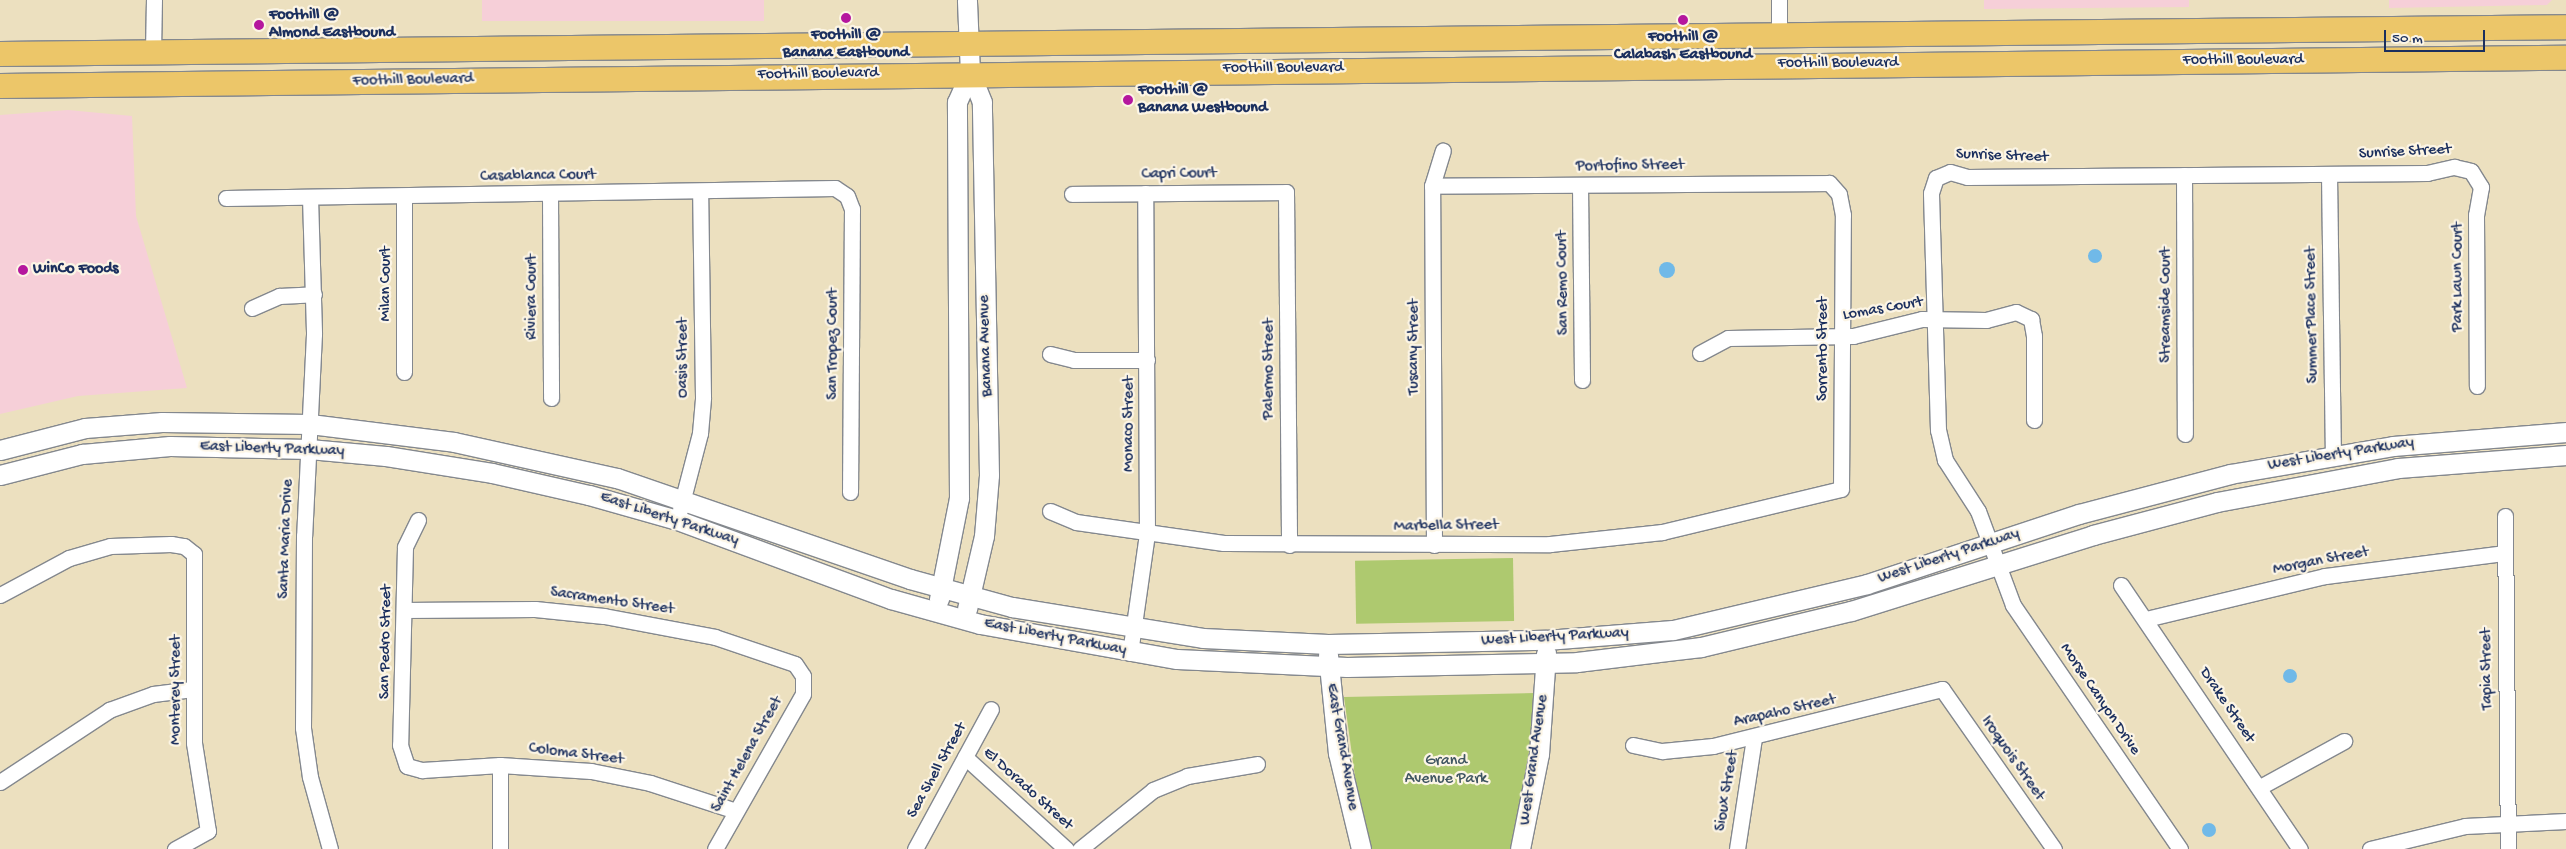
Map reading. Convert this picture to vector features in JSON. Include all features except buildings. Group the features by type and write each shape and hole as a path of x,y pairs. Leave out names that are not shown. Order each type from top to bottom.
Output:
{"main road":[{"name":"Foothill Boulevard","path":"0,54 2566,27"},
{"name":"Foothill Boulevard","path":"0,86 970,73 2566,58"}],"street":[{"path":"153,51 154,0"},
{"name":"Banana Avenue","path":"964,620 984,536 989,465 982,102 970,73 967,43 967,0"},
{"path":"1779,0 1779,35"},
{"name":"Banana Avenue","path":"936,612 959,498 957,102 970,73"},
{"name":"Tuscany Street","path":"1434,544 1432,186 1443,151"},
{"name":"Sunrise Street","path":"1997,567 1978,511 1945,460 1938,430 1937,319 1931,193 1936,178 1950,172 1967,176 2329,174 2427,173 2454,167 2471,171"},
{"name":"Park Lawn Court","path":"2471,171 2481,187 2476,215 2477,386"},
{"name":"Summer Place Street","path":"2329,174 2333,455"},
{"name":"Streamside Court","path":"2184,175 2185,434"},
{"name":"Portofino Street","path":"1432,186 1829,183"},
{"name":"Sorrento Street","path":"1829,183 1839,194 1843,216 1840,336 1841,489"},
{"name":"San Remo Court","path":"1580,185 1582,380"},
{"name":"Casablanca Court","path":"226,198 550,195 835,188 847,196"},
{"name":"Oasis Street","path":"677,520 700,433 703,397 700,192"},
{"name":"Capri Court","path":"1072,194 1286,192"},
{"name":"Palermo Street","path":"1286,192 1289,545"},
{"name":"Monaco Street","path":"1130,653 1147,533 1145,193"},
{"name":"Riviera Court","path":"550,195 551,398"},
{"name":"Milan Court","path":"404,196 404,372"},
{"name":"San Tropez Court","path":"847,196 852,209 850,492"},
{"name":"Santa Maria Drive","path":"310,197 314,294 303,728 310,777 330,849"},
{"path":"252,308 279,296 314,294"},
{"name":"Lomas Court","path":"1700,353 1728,338 1840,336 1937,319 1986,320 2016,312 2031,319 2034,420"},
{"path":"1050,354 1074,360 1147,360"},
{"name":"East Liberty Parkway","path":"0,450 56,433 121,424 310,424 499,450 683,499 970,597 1133,629 1328,644"},
{"name":"West Liberty Parkway","path":"1328,644 1546,640 1673,630 1867,584 2176,487 2333,455 2445,440 2566,432"},
{"name":"East Liberty Parkway","path":"0,475 48,460 118,448 309,449 492,473 677,520 936,612 964,620 1130,653 1328,668"},
{"name":"West Liberty Parkway","path":"1328,668 1546,664 1647,656 1756,636 1997,567 2138,522 2274,489 2398,468 2566,455"},
{"name":"Marbella Street","path":"1050,511 1076,522 1147,533 1289,545 1550,544 1653,534 1841,489"},
{"name":"Tapia Street","path":"2505,516 2508,849"},
{"name":"San Pedro Street","path":"407,766 400,745 405,547 418,520"},
{"name":"Monterey Street","path":"0,595 69,558 101,548 171,544 190,549 196,560 193,689 195,765 208,831 175,849"},
{"name":"Morgan Street","path":"2146,619 2325,576 2504,553"},
{"name":"Morse Canyon Drive","path":"1997,567 2013,605 2180,849"},
{"name":"Drake Street","path":"2121,585 2260,787 2300,849"},
{"name":"Sacramento Street","path":"404,610 535,610 660,625 715,637 795,664 803,676"},
{"name":"West Grand Avenue","path":"1520,849 1540,754 1546,640"},
{"name":"East Grand Avenue","path":"1328,644 1328,668 1338,753 1361,849"},
{"name":"Saint Helena Street","path":"715,849 803,694 803,676"},
{"path":"0,782 109,710 153,694 193,689"},
{"name":"Arapaho Street","path":"1633,745 1662,751 1754,738 1942,689"},
{"name":"Iroquois Street","path":"1942,689 2054,849"},
{"name":"Sea Shell Street","path":"915,849 991,709"},
{"name":"Sioux Street","path":"1737,849 1754,738"},
{"path":"2260,787 2344,741"},
{"name":"El Dorado Street","path":"965,757 1066,849"},
{"path":"1080,849 1152,790 1187,776 1257,764"},
{"path":"500,765 500,849"},
{"name":"Coloma Street","path":"407,766 422,770 500,765 591,771 650,783 736,811"},
{"path":"2370,849 2424,833 2508,821 2566,821"}],"shaded area":[{"path":"482,0 764,0 764,21 482,21"},
{"path":"1984,0 2189,0 2189,7 1984,9"},
{"path":"2389,0 2552,0 2547,5 2389,8"},
{"path":"68,110 132,116 136,216 187,388 78,396 0,414 0,115"}],"green space":[{"path":"1513,558 1514,621 1356,624 1355,561"},
{"name":"Grand Avenue Park","path":"1535,693 1533,730 1511,849 1372,849 1358,798 1344,697"}],"water":[{"path":"2092,249 2098,249 2102,256 2098,263 2092,263 2088,259 2088,253"},
{"path":"1667,262 1675,270 1667,278 1659,270"},
{"path":"2287,669 2293,669 2297,676 2293,683 2287,683 2283,679 2283,673"},
{"path":"2206,823 2212,823 2216,830 2212,837 2206,837 2202,833 2202,827"}],"place":[{"name":"Foothill @ Banana Eastbound","path":"846,18"},
{"name":"Foothill @ Calabash Eastbound","path":"1683,20"},
{"name":"Foothill @ Almond Eastbound","path":"259,25"},
{"name":"Foothill @ Banana Westbound","path":"1128,100"},
{"name":"WinCo Foods","path":"23,270"}]}
